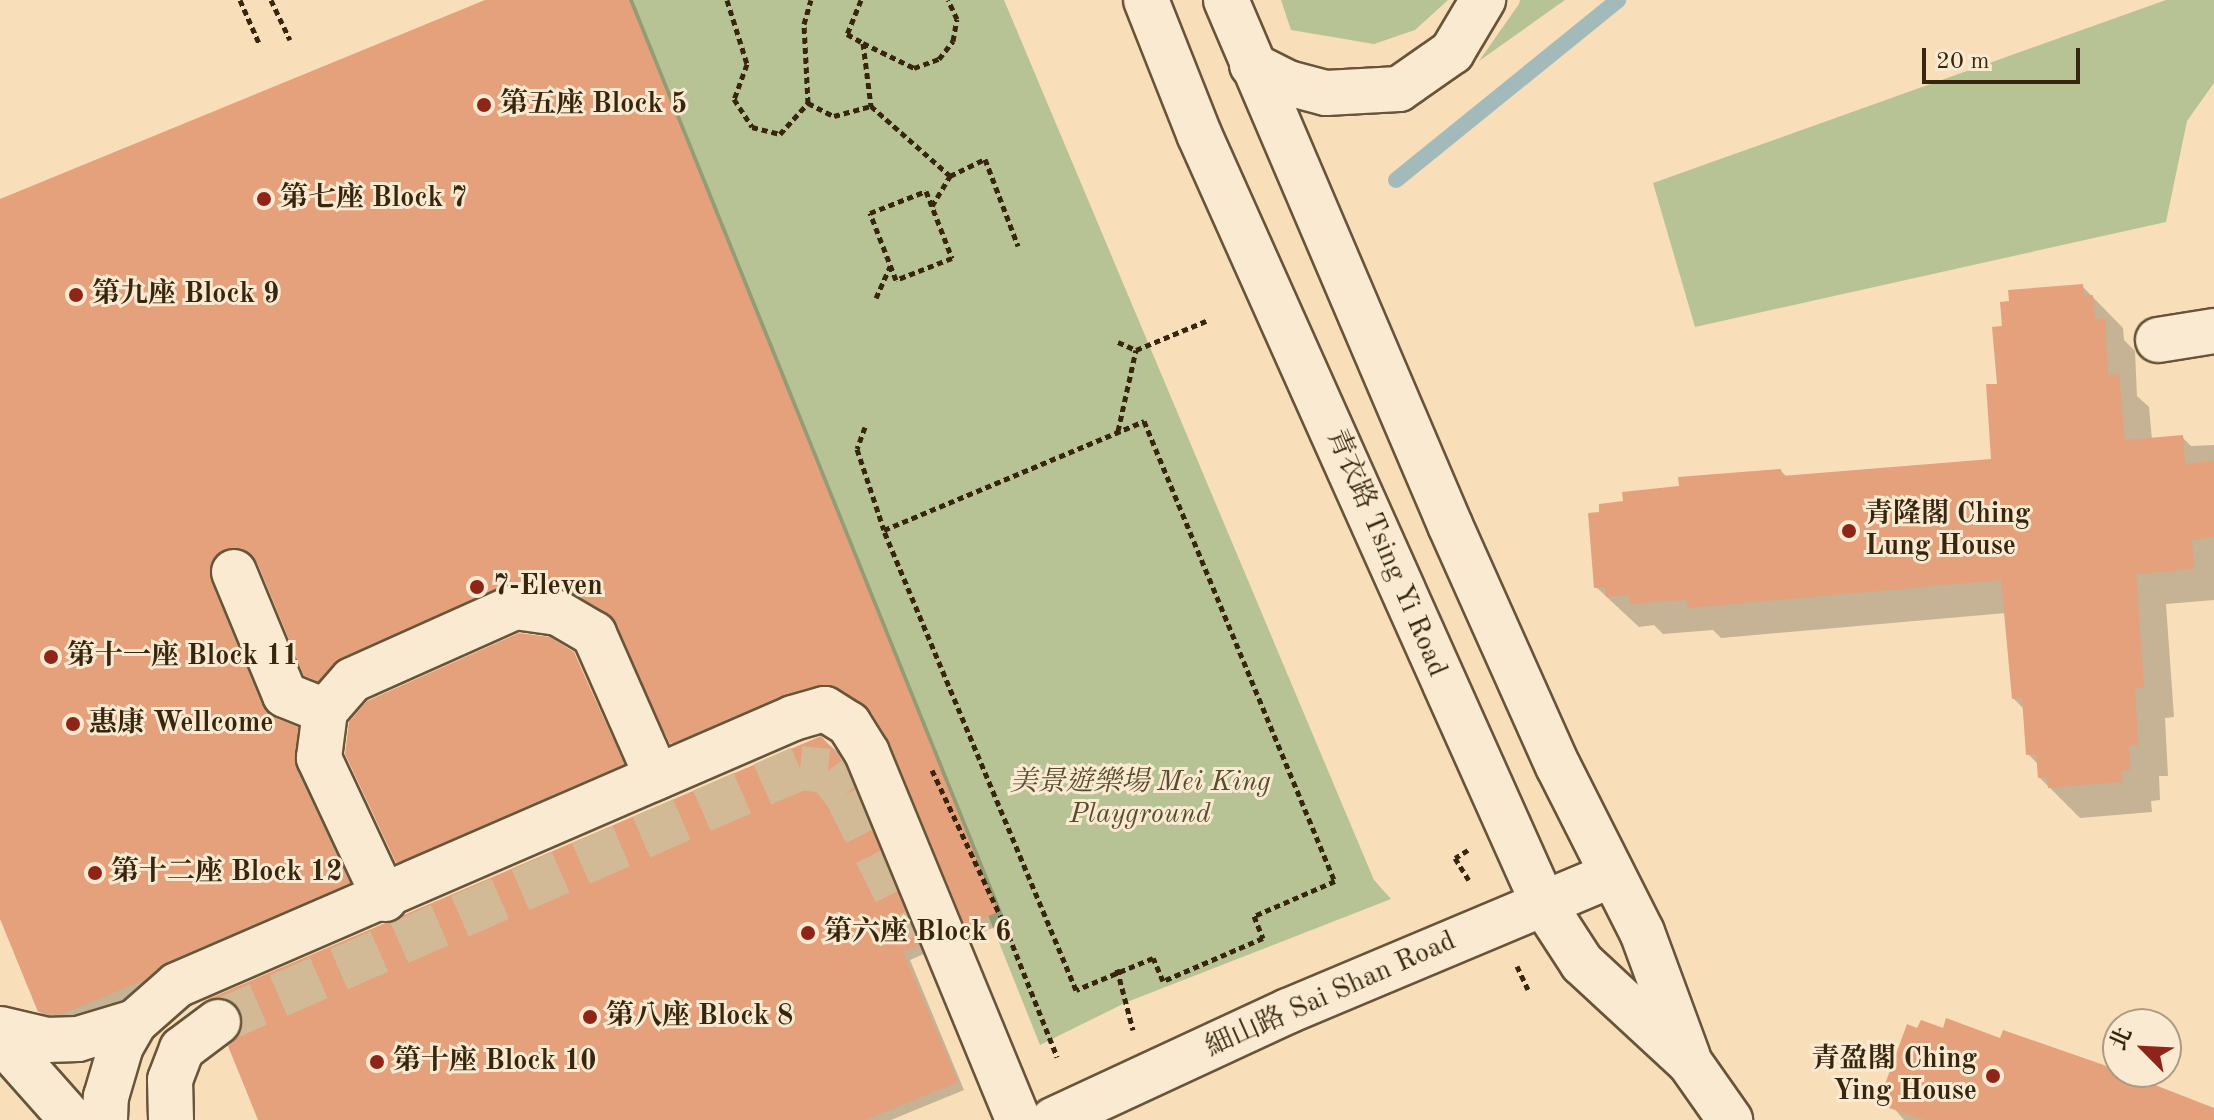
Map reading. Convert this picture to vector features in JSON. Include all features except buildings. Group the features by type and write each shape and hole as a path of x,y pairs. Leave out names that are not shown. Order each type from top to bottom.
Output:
{"street":[{"name":"青衣路 Tsing Yi Road","path":"1146,0 1199,134 1543,903 1582,963 1690,1063 1730,1120"},
{"name":"青衣路 Tsing Yi Road","path":"1226,0 1450,525 1611,875 1642,932 1690,1063"},
{"path":"1252,65 1288,83 1326,93 1399,89 1428,73 1452,52 1483,0"},
{"path":"2158,340 2214,331"},
{"path":"234,572 285,695 325,711"},
{"path":"385,899 319,758 325,711 352,680 515,607 558,613 594,634 657,777"},
{"path":"105,1120 111,1072 135,1022 177,985 385,899 808,711 825,709 849,724 875,772 1018,1120"},
{"name":"細山路 Sai Shan Road","path":"1062,1118 1288,1011 1611,875"},
{"path":"0,1029 47,1040 78,1039 135,1022"},
{"path":"171,1120 170,1080 182,1049 218,1022"},
{"path":"0,1039 72,1120"}],"path":[{"path":"240,0 259,43"},
{"path":"271,0 290,40"},
{"path":"727,0 747,64 734,99 752,127 780,134 808,103 804,24 811,0"},
{"path":"861,0 847,34 914,68 939,59 953,41 957,19 948,0"},
{"path":"863,43 871,106 950,176"},
{"path":"808,103 834,116 871,106"},
{"path":"931,207 950,176 985,159 1018,246"},
{"path":"926,191 952,258 896,280 890,265 870,213 926,191"},
{"path":"876,298 890,265"},
{"path":"1118,342 1136,350 1206,321"},
{"path":"1118,431 1136,350"},
{"path":"865,427 857,449 884,530 1076,990 1117,969 1153,958 1163,981 1263,938 1254,916 1335,881 1144,421 884,530"},
{"path":"958,825 1057,1057"},
{"path":"1117,969 1133,1034"}],"green space":[{"name":"美景遊樂場 Mei King Playground","path":"622,0 1004,0 1374,880 1391,899 1127,1002 1040,1045"},
{"path":"1281,0 1448,0 1415,30 1374,44 1291,30"},
{"path":"1520,0 1565,0 1479,61 1519,4"},
{"path":"2166,0 2214,0 2214,83 2187,121 2166,222 1695,327 1653,183"}],"waterway":[{"path":"1396,180 1618,0"}],"tunnel":[{"path":"218,1022 800,768 828,771 846,794 917,935"}],"place":[{"name":"第五座 Block 5","path":"484,105"},
{"name":"第七座 Block 7","path":"264,199"},
{"name":"第九座 Block 9","path":"76,295"},
{"name":"青隆閣 Ching Lung House","path":"1849,531"},
{"name":"7-Eleven","path":"477,587"},
{"name":"第十一座 Block 11","path":"51,657"},
{"name":"惠康 Wellcome","path":"73,724"},
{"name":"第十二座 Block 12","path":"95,873"},
{"name":"第六座 Block 6","path":"808,933"},
{"name":"第八座 Block 8","path":"590,1017"},
{"name":"第十座 Block 10","path":"377,1062"},
{"name":"青盈閣 Ching Ying House","path":"1993,1076"}]}
